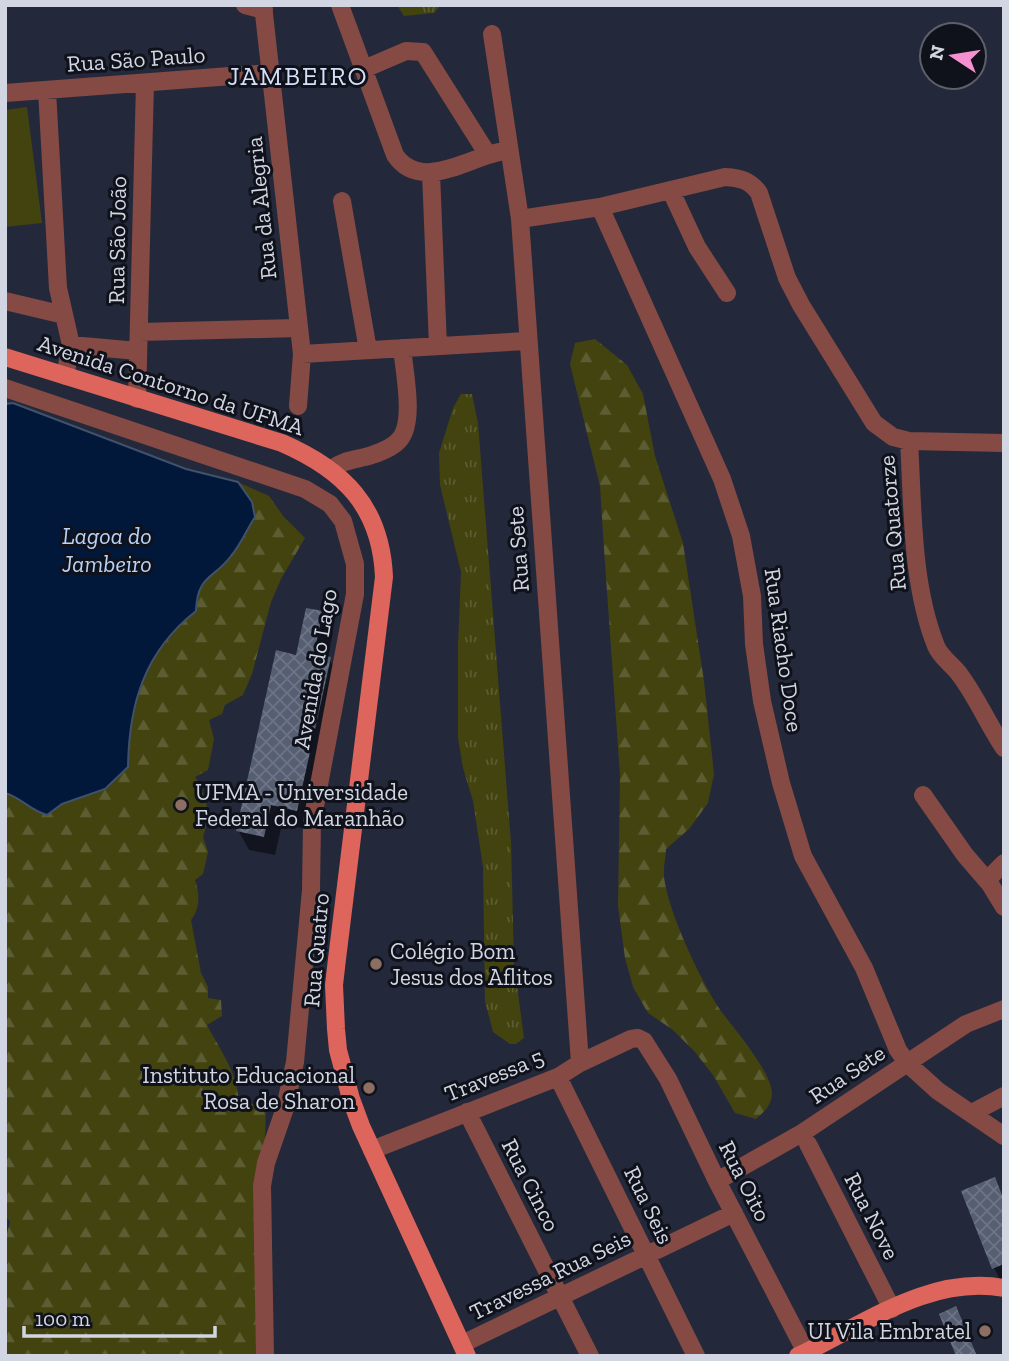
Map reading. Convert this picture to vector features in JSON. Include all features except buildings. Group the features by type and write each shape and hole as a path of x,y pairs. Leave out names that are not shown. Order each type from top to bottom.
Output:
{"main road":[{"name":"Avenida Contorno da UFMA","path":"5,357 282,443 311,456 332,469 356,494 374,525"},
{"name":"Rua Quatro","path":"374,525 380,541 384,577 337,959 334,1007 338,1050 358,1117 465,1350"},
{"path":"804,1354 923,1295 962,1285 1004,1288"}],"street":[{"path":"245,5 264,8"},
{"path":"340,5 395,155 401,164 423,173 509,150"},
{"name":"Rua da Alegria","path":"264,8 302,354 298,406"},
{"name":"Rua Sete","path":"492,34 520,219 580,1063"},
{"path":"364,69 406,51 423,52 488,155"},
{"name":"Rua São Paulo","path":"5,93 271,73"},
{"name":"Rua São João","path":"137,399 145,83"},
{"path":"47,90 58,288 71,345 65,376"},
{"path":"423,173 438,346"},
{"name":"Rua Quatorze","path":"671,191 725,177 745,180 753,185 759,193 787,278 801,304 874,423 893,437 909,441 919,569 924,605 937,649 959,673 1004,748"},
{"path":"520,219 600,207 671,191 697,247 727,293"},
{"path":"342,201 368,350"},
{"name":"Rua Riacho Doce","path":"600,207 722,479 741,536 752,596 754,644 762,701 784,795 803,856 864,968 898,1050 907,1063 938,1091 1004,1136"},
{"path":"5,300 64,315"},
{"path":"139,332 299,328"},
{"path":"302,354 527,341"},
{"path":"71,345 138,351"},
{"path":"332,469 341,462 385,450 401,439 408,417 402,348"},
{"name":"Avenida do Lago","path":"5,388 305,489 330,503 348,531 355,564 354,611 312,822 312,890 295,1062 285,1108 266,1163 262,1186 265,1356"},
{"path":"909,441 1004,443"},
{"path":"923,795 1004,907"},
{"path":"987,880 1004,863"},
{"name":"Rua Sete","path":"717,1181 802,1133 966,1024 1004,1009"},
{"name":"Rua Oito","path":"631,1039 638,1038 648,1046 668,1079 804,1354"},
{"name":"Travessa 5","path":"372,1150 558,1077 580,1063 631,1039"},
{"name":"Rua Seis","path":"558,1077 696,1356"},
{"path":"972,1113 1004,1096"},
{"name":"Rua Cinco","path":"467,1112 590,1356"},
{"name":"Rua Nove","path":"808,1144 892,1309"},
{"name":"Travessa Rua Seis","path":"465,1350 560,1297 734,1213"}],"green space":[{"path":"397,5 441,5 434,13 404,16"},
{"path":"27,107 42,223 5,227 5,110"},
{"path":"595,339 627,365 643,394 655,456 683,543 704,681 714,774 708,803 689,829 666,849 664,876 679,928 697,968 724,1015 753,1052 770,1084 771,1101 756,1119 735,1113 713,1075 695,1052 673,1030 648,1013 633,987 625,958 618,906 620,775 600,486 570,364 575,343"},
{"path":"461,394 472,394 478,423 511,843 514,964 524,1038 516,1044 510,1044 493,1032 485,1001 483,867 473,801 458,738 461,572 440,485 439,453 453,408"},
{"path":"238,482 269,496 284,517 305,538 271,602 252,674 243,695 225,705 222,714 209,720 214,739 208,770 195,777 207,806 203,837 208,852 203,874 195,880 198,901 191,920 201,973 208,987 208,998 221,1000 222,1016 207,1025 232,1073 238,1102 266,1105 259,1356 5,1356 5,1242 10,1221 5,1217 5,793 47,815 62,804 105,789 128,767 136,701 152,662 178,627 196,611 203,584 235,551 255,517 252,502"}],"water":[{"name":"Lagoa do Jambeiro","path":"13,403 186,469 238,482 252,502 255,517 238,547 203,584 196,611 178,627 152,662 136,701 128,767 105,789 62,804 47,815 5,793 5,404"}],"place":[{"name":"UFMA - Universidade Federal do Maranhão","path":"181,805"},
{"name":"Colégio Bom Jesus dos Aflitos","path":"376,964"},
{"name":"Instituto Educacional Rosa de Sharon","path":"369,1088"},
{"name":"UI Vila Embratel","path":"985,1331"}],"district":[{"name":"JAMBEIRO","path":"298,76"}]}
